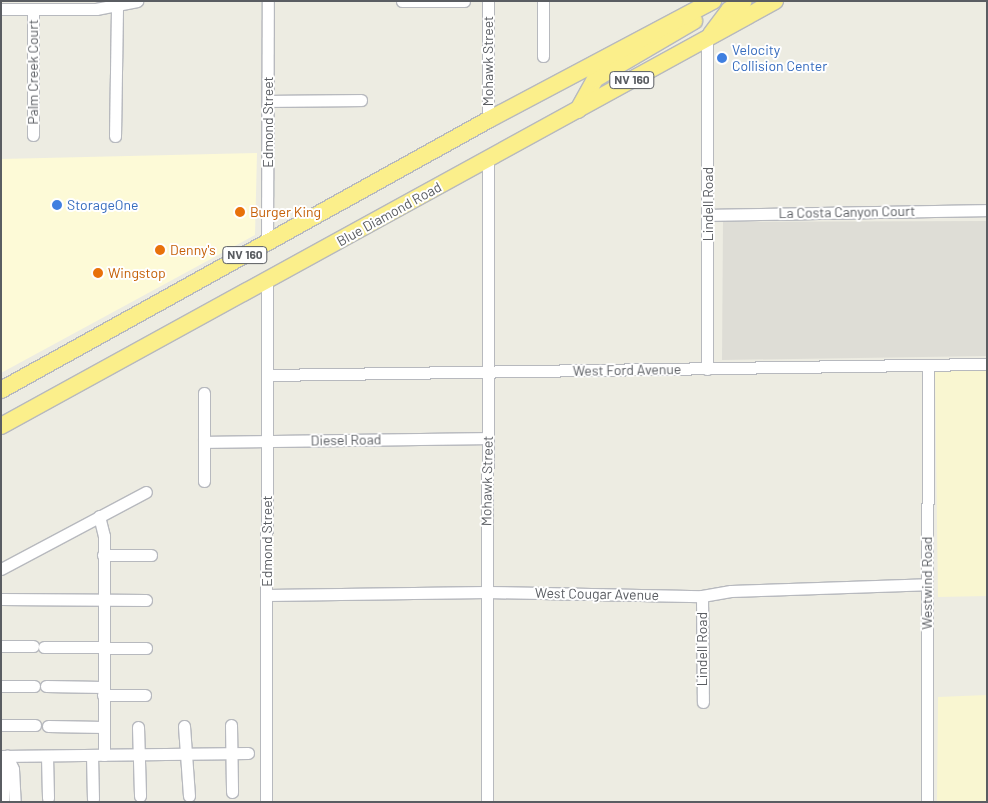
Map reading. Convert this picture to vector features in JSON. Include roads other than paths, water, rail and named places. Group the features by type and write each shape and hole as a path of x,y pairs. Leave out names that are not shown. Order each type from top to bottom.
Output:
{"highway":[{"path":"707,39 729,10 744,1"},
{"name":"Blue Diamond Road","path":"1,426 775,1"},
{"name":"NV 160","path":"1,390 488,120 710,2"},
{"path":"577,110 595,79 690,26 710,2"}],"street":[{"path":"1,9 96,9 138,1"},
{"name":"Edmond Street","path":"267,243 268,1"},
{"path":"402,1 464,1"},
{"name":"Mohawk Street","path":"488,1 488,120"},
{"path":"543,1 543,56"},
{"path":"115,136 117,5"},
{"name":"Palm Creek Court","path":"33,9 33,135"},
{"name":"Lindell Road","path":"707,39 708,369"},
{"path":"268,101 361,100"},
{"name":"Mohawk Street","path":"487,802 488,159"},
{"name":"La Costa Canyon Court","path":"708,214 987,210"},
{"name":"Edmond Street","path":"266,802 267,281"},
{"name":"West Ford Avenue","path":"267,374 987,364"},
{"name":"Westwind Road","path":"926,802 928,365"},
{"path":"204,393 204,481"},
{"name":"Diesel Road","path":"204,442 488,438"},
{"path":"1,569 146,492"},
{"path":"93,798 98,755 104,727 104,536 99,516"},
{"path":"103,554 150,555"},
{"name":"West Cougar Avenue","path":"267,595 487,592 702,596 731,591 927,584"},
{"name":"Lindell Road","path":"702,596 703,702"},
{"path":"1,599 146,600"},
{"path":"1,646 146,648"},
{"path":"1,686 34,686"},
{"path":"46,686 145,695"},
{"path":"1,725 35,725"},
{"path":"231,725 232,792"},
{"path":"48,726 104,727"},
{"path":"184,726 188,754 189,796"},
{"path":"138,727 140,796"},
{"path":"4,756 248,753"},
{"path":"3,802 4,756"},
{"path":"4,756 13,769 15,802"},
{"path":"47,756 48,798"}],"place":[{"name":"Velocity Collision Center","path":"722,58"},
{"name":"StorageOne","path":"57,205"},
{"name":"Burger King","path":"240,212"},
{"name":"Denny's","path":"160,250"},
{"name":"Wingstop","path":"98,273"}]}
